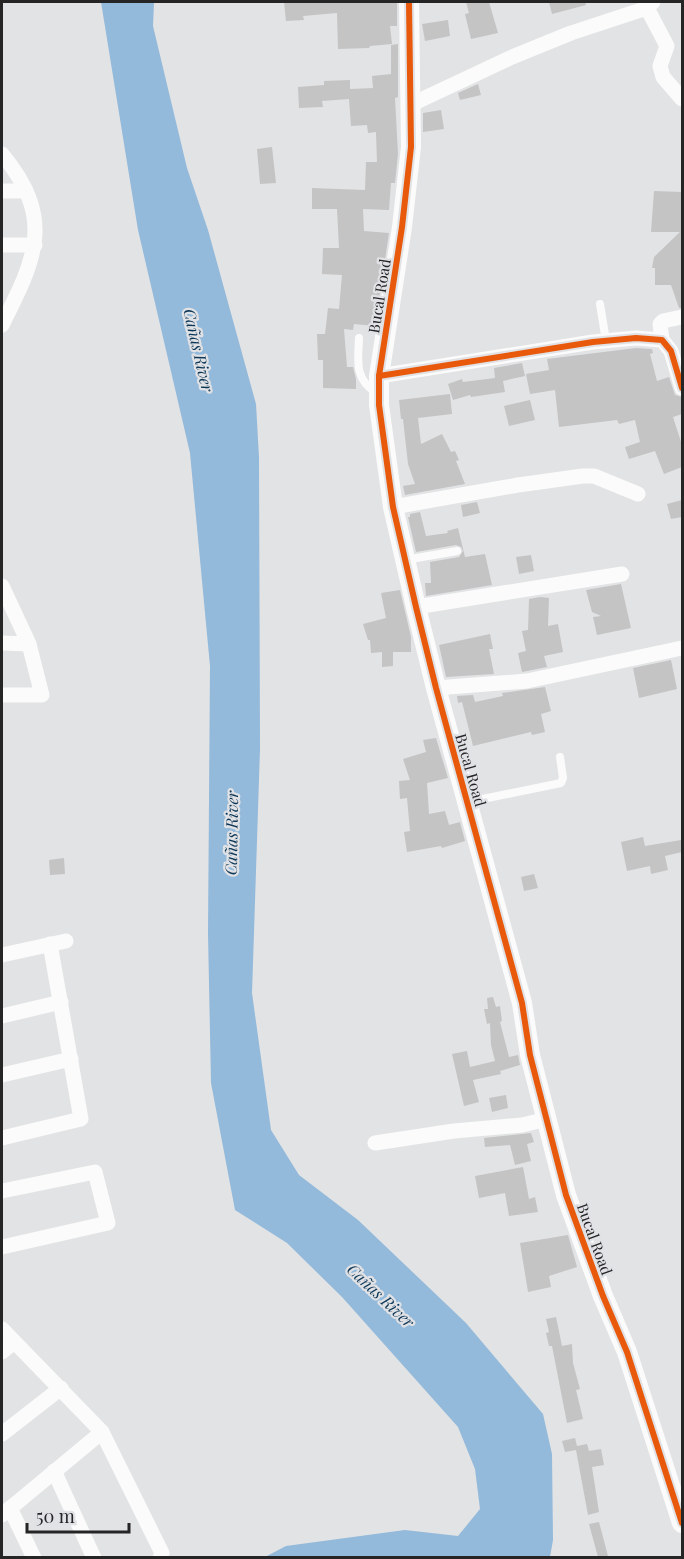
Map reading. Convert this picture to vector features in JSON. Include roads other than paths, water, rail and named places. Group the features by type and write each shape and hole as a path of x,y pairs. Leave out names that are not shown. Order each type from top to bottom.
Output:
{"street":[{"name":"Bucal Road","path":"410,2 411,147 379,385 393,507 436,688 522,1003 531,1055 566,1195 603,1296 627,1352 682,1522"},
{"path":"411,104 522,53 650,5 667,46 660,66 663,77 682,99"},
{"path":"2,154 18,174 35,220 35,245 26,277 8,300 2,325"},
{"path":"2,191 26,191"},
{"path":"2,245 35,245"},
{"path":"682,317 663,321 660,324 662,340 671,351 682,388"},
{"path":"379,385 606,341 636,338 662,340"},
{"path":"393,507 584,476 594,476 638,494"},
{"path":"416,607 622,574"},
{"path":"2,587 29,644 42,695 2,695"},
{"path":"2,644 29,644"},
{"path":"436,688 527,681 682,648"},
{"path":"2,955 66,941"},
{"path":"2,1138 81,1119 50,944"},
{"path":"2,1016 61,1002"},
{"path":"2,1075 71,1059"},
{"path":"375,1143 454,1131 522,1125 547,1119"},
{"path":"2,1191 95,1172 108,1224 2,1246"},
{"path":"2,1329 8,1347 61,1389 102,1432 162,1553 160,1557"},
{"path":"2,1434 61,1389"},
{"path":"34,1557 6,1511 102,1432"},
{"path":"54,1471 94,1557"}],"lane":[{"path":"600,304 606,341"},
{"path":"359,338 360,375 366,387 379,385"},
{"path":"405,560 457,551"},
{"path":"468,802 561,783 563,778 560,757"}],"water":[{"name":"Cañas River","path":"101,2 154,2 153,26 187,168 208,230 256,404 259,457 260,749 252,993 271,1130 299,1175 358,1220 466,1323 543,1414 552,1454 553,1540 550,1557 265,1557 286,1546 405,1530 458,1536 480,1509 475,1469 458,1427 342,1297 287,1243 235,1210 211,1083 208,933 210,666 190,453 138,230"}]}
